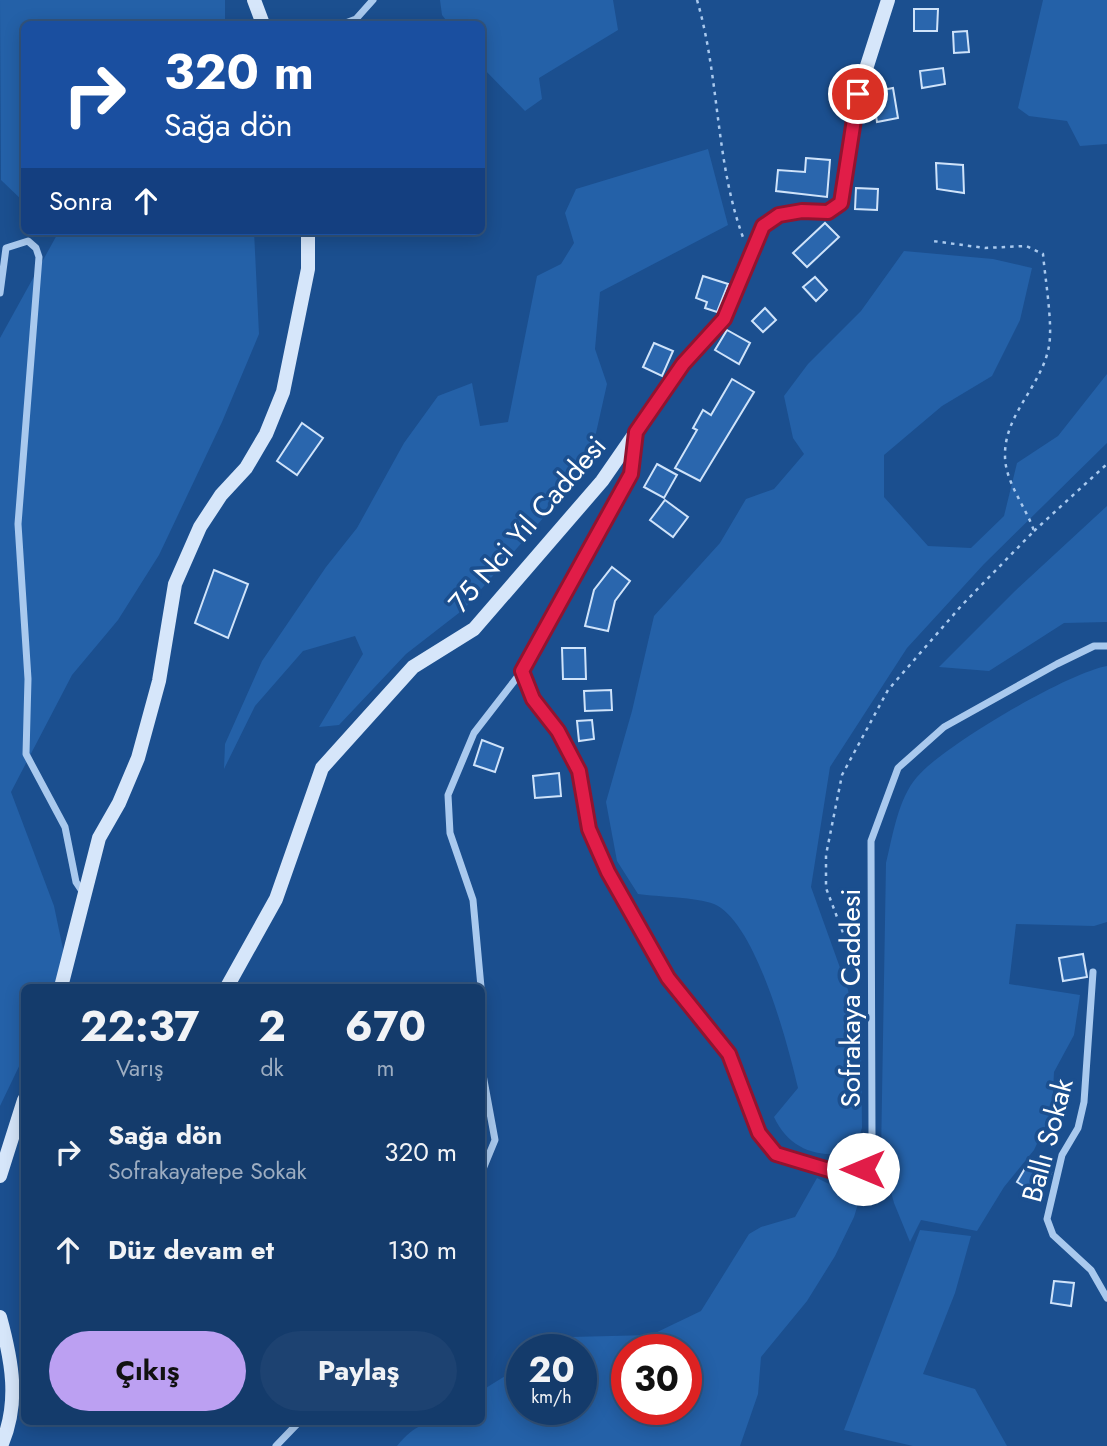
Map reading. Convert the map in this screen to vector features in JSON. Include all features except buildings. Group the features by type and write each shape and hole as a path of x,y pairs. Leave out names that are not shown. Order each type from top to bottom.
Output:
{"street":[{"path":"254,0 262,21"},
{"path":"351,21 356,19 373,0"},
{"name":"75 Nci Yıl Caddesi","path":"229,984 276,899 322,768 413,667 474,629 602,481 683,364 724,319 763,226 779,215 802,211 828,212 841,203 858,94 888,0"},
{"path":"62,984 99,838 119,803 138,758 159,681 175,584 200,527 220,495 253,456 266,434 283,392 308,270 308,235"},
{"path":"0,293 6,248 28,241 36,247 39,257 18,524 28,679 26,754 65,827 76,881 84,894"},
{"path":"481,984 473,900 450,833 448,795 474,733 522,671 631,474 636,432"},
{"name":"Sofrakaya Caddesi","path":"522,671 533,699 558,731 579,771 589,829 608,872 668,978 729,1054 759,1133 776,1154 839,1173 863,1169 872,1136 871,841 898,768 944,727 1057,664 1094,646 1107,646"},
{"name":"Ballı Sokak","path":"1093,972 1084,1102 1078,1128 1062,1154 1047,1219 1053,1235 1091,1270 1107,1298"},
{"path":"485,1086 495,1140 485,1164"},
{"path":"0,1176 21,1110"},
{"path":"0,1317 15,1388 10,1426 1,1446"},
{"path":"276,1446 296,1425"}],"path":[{"path":"698,0 711,56 727,177 750,256"},
{"path":"933,241 985,248 1026,246 1043,254 1049,345 1042,366 1007,430 1004,458 1016,494 1034,531"},
{"path":"863,985 826,888 826,855 842,775 888,690 962,605 1034,531 1107,464"}],"shaded area":[{"path":"0,0 225,0 225,21 21,21 21,199 1,180"},
{"path":"440,0 613,0 618,30 539,78 542,99 525,111 485,70 485,21 447,21 442,15"},
{"path":"1043,0 1107,0 1107,144 1080,146 1067,121 1029,116 1018,108"},
{"path":"708,149 728,225 600,292 595,349 607,384 596,433 557,502 464,609 406,654 339,725 319,727 363,654 355,636 303,651 255,706 224,769 225,744 262,661 326,567 357,528 404,443 438,396 472,383 480,426 508,422 537,276 561,264 574,243 565,213 576,189"},
{"path":"57,235 254,235 259,334 222,422 159,555 118,620 72,675 11,792 54,906 67,968 59,984 21,984 21,1062 0,1106 0,338"},
{"path":"904,251 993,259 1032,268 1020,320 992,376 942,406 884,455 884,497 928,546 971,548 1004,516 1017,463 1058,436 1107,374 1107,443 984,564 907,648 830,767 811,887 848,990 861,1047 862,1128 854,1153 829,1154 807,1150 797,1145 788,1138 774,1117 798,1088 768,987 743,934 729,915 714,904 638,894 617,861 606,802 632,711 654,616 720,543 746,499 774,489 804,454 793,438 784,396 808,364 861,311"},
{"path":"1107,506 1107,622 1064,623 989,671 939,667 1015,591"},
{"path":"1107,666 1107,922 1094,926 1016,924 1009,984 1080,995 1074,1035 1054,1072 1052,1112 1034,1150 1004,1187 977,1231 921,1220 910,1242 894,1203 881,1155 886,863 901,806 917,777 978,730 1064,682"},
{"path":"817,1178 833,1186 864,1184 854,1217 835,1256 807,1301 761,1357 758,1394 740,1446 397,1446 423,1425 485,1425 485,1388 506,1375 506,1425 597,1425 597,1336 611,1336 611,1425 702,1425 702,1334 653,1334 701,1311 749,1234 761,1227 795,1217"},
{"path":"920,1230 971,1236 955,1293 923,1374 975,1389 1007,1446 913,1446 844,1430"}],"route":[{"path":"858,94 841,203 828,212 802,211 779,215 763,226 724,319 683,364 636,432 631,474 522,671 533,699 558,731 579,771 589,829 608,872 668,978 729,1054 759,1133 776,1154 839,1173 863,1169"}]}
